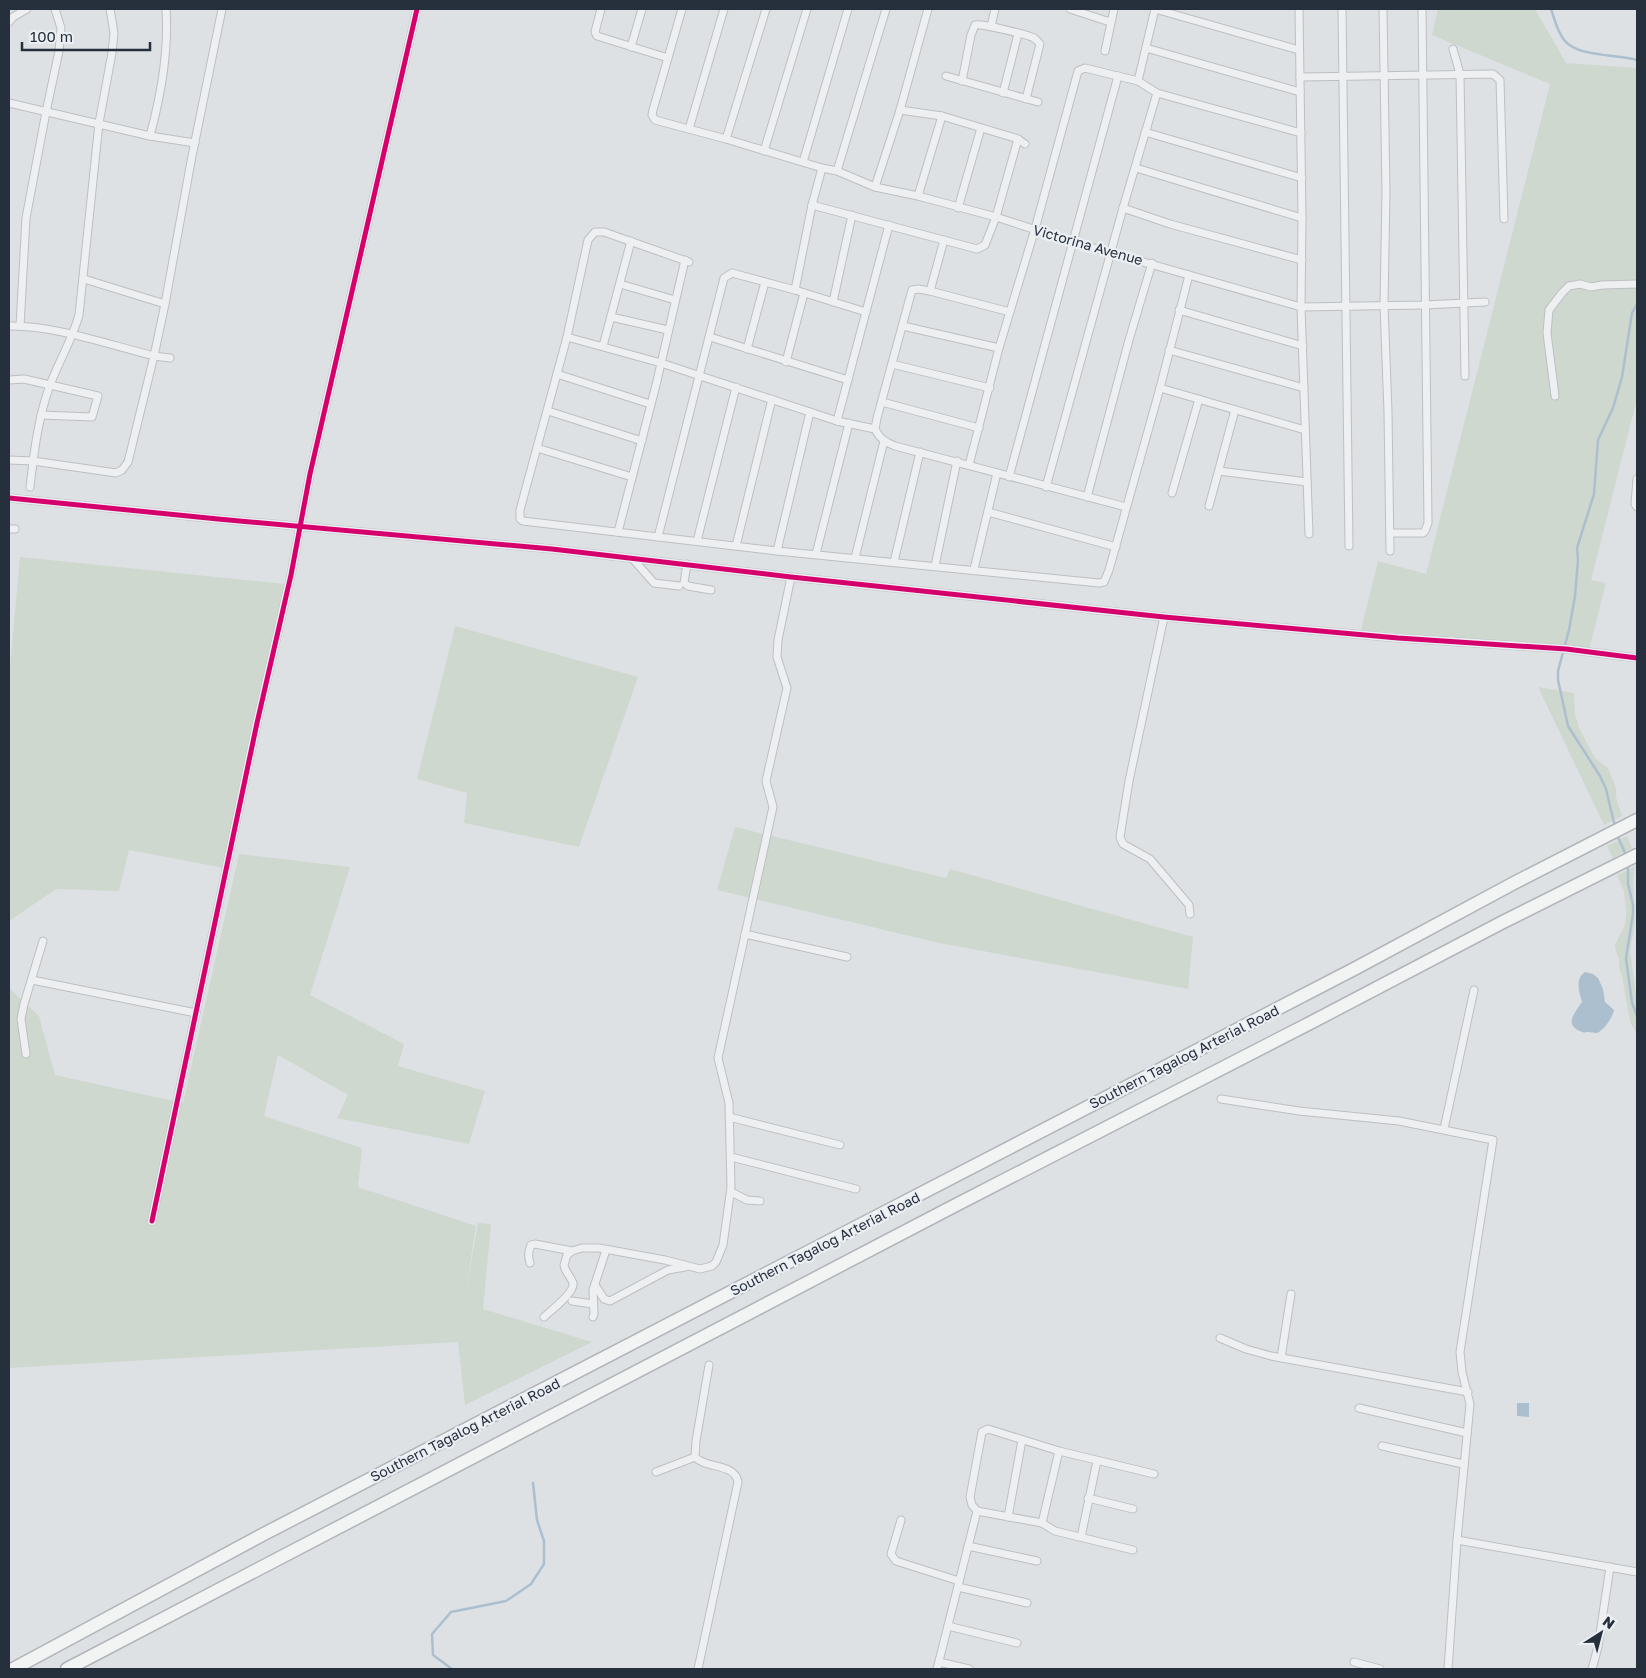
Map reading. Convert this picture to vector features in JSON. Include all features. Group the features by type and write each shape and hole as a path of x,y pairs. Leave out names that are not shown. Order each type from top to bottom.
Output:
{"highway":[{"name":"Southern Tagalog Arterial Road","path":"13,1669 262,1535 1356,968 1637,820"},
{"name":"Southern Tagalog Arterial Road","path":"67,1669 1501,922 1637,855"}],"street":[{"path":"9,22 13,17 27,9"},
{"path":"20,326 26,218 46,112 60,51 61,28 55,9"},
{"path":"30,487 41,415 50,384 74,336 79,315 99,123 114,33 110,9"},
{"path":"150,136 163,74 166,9"},
{"path":"9,460 33,461 116,473 122,470 128,462 165,304 222,9"},
{"path":"152,1221 260,706 291,575 299,527 417,9"},
{"path":"601,9 595,32 597,36 668,58 682,9"},
{"path":"631,47 642,9"},
{"path":"689,129 724,9"},
{"path":"726,139 766,9"},
{"path":"764,151 806,9"},
{"path":"803,162 848,9"},
{"path":"838,171 886,9"},
{"path":"875,186 900,110 928,9"},
{"path":"991,26 995,9"},
{"path":"1070,9 1110,22"},
{"path":"1105,51 1114,9"},
{"path":"1138,81 1155,9 1299,50"},
{"path":"1299,9 1302,178 1301,307 1309,534"},
{"path":"1342,9 1349,546"},
{"path":"1383,9 1386,218 1384,305 1390,551"},
{"path":"1390,533 1423,533 1428,523 1422,9"},
{"path":"962,81 975,25 991,26 1034,38 1040,44 1026,99"},
{"path":"1003,93 1018,34"},
{"path":"1146,48 1300,92"},
{"path":"1453,49 1460,74 1465,376"},
{"name":"Victorina Avenue","path":"668,58 652,115 655,120 838,171 875,186 996,217 1074,242 1301,307 1485,302"},
{"path":"969,465 999,348 1035,229 1078,71 1085,68 1138,81 1157,93 1301,133"},
{"path":"1300,77 1494,74 1500,80 1504,219"},
{"path":"946,76 1038,102"},
{"path":"1009,477 1118,76"},
{"path":"1046,487 1122,208 1136,168 1157,93"},
{"path":"9,103 150,136 195,143"},
{"path":"900,110 942,116 1018,139 1025,144"},
{"path":"918,196 942,116"},
{"path":"958,208 981,128"},
{"path":"1145,132 1302,178"},
{"path":"812,205 977,249 982,248 996,217 1018,139"},
{"path":"795,290 812,205 822,168"},
{"path":"1136,168 1302,218"},
{"path":"1122,208 1170,224 1302,260"},
{"path":"833,302 852,215"},
{"path":"837,421 889,225"},
{"path":"618,532 642,441 675,300 687,261 604,232 595,232 588,240 567,337 520,510 520,519 528,522 777,551 974,569 1099,583 1104,582 1107,578 1160,388 1189,275"},
{"path":"930,291 944,240"},
{"path":"603,346 631,241"},
{"path":"1087,497 1129,340 1152,263"},
{"path":"658,536 724,278 732,273 866,312"},
{"path":"84,279 165,304"},
{"path":"747,349 765,282"},
{"path":"620,284 675,300"},
{"path":"1555,396 1547,333 1549,310 1569,286 1580,284 1591,287 1637,284"},
{"path":"875,429 912,290 930,291 1010,312"},
{"path":"786,362 804,293"},
{"path":"1179,310 1303,346"},
{"path":"611,317 668,330"},
{"path":"9,326 20,326 74,336 154,356 170,358"},
{"path":"903,326 999,348"},
{"path":"567,337 661,363 837,421 875,429 884,441 895,446 1126,507"},
{"path":"710,337 848,380"},
{"path":"1169,350 1304,388"},
{"path":"892,364 990,388"},
{"path":"557,374 650,404"},
{"path":"9,380 24,379 98,396 92,417 41,415"},
{"path":"697,541 736,387"},
{"path":"1160,388 1305,430"},
{"path":"736,546 772,399"},
{"path":"1172,493 1199,399"},
{"path":"882,402 979,428"},
{"path":"1209,506 1235,410"},
{"path":"548,411 642,441"},
{"path":"777,551 810,412"},
{"path":"816,554 849,423"},
{"path":"855,558 884,441"},
{"path":"537,448 632,477"},
{"path":"894,562 920,452"},
{"path":"935,566 957,462"},
{"path":"1219,472 1307,482"},
{"path":"974,569 997,473"},
{"path":"1637,479 1635,504 1637,507"},
{"path":"9,498 299,527 552,549 1164,617 1398,638 1566,649 1637,658"},
{"path":"988,512 1116,547"},
{"path":"632,558 654,583 679,586"},
{"path":"687,564 684,584 711,590"},
{"path":"544,1316 568,1295 573,1287 573,1282 564,1265 567,1255 572,1251 582,1248 606,1250 665,1260 700,1269 712,1266 716,1262 723,1245 731,1192 729,1103 718,1058 773,807 766,781 786,688 777,657 778,640 791,577"},
{"path":"1164,617 1129,782 1120,837 1123,844 1128,848 1150,859 1189,905 1190,914"},
{"path":"745,934 847,957"},
{"path":"26,1054 21,1019 43,941"},
{"path":"32,980 196,1013"},
{"path":"1444,1129 1474,990"},
{"path":"1221,1099 1299,1111 1380,1119 1444,1129 1493,1140 1460,1352 1462,1372 1470,1404 1457,1540 1448,1669"},
{"path":"729,1117 840,1145"},
{"path":"730,1157 856,1189"},
{"path":"731,1192 747,1200 760,1201"},
{"path":"530,1263 528,1254 531,1245 535,1244 572,1251"},
{"path":"593,1318 595,1285 606,1250"},
{"path":"595,1285 604,1299 610,1301 668,1270 688,1266"},
{"path":"1281,1358 1291,1294"},
{"path":"572,1301 593,1304"},
{"path":"1220,1338 1246,1349 1281,1358 1468,1392"},
{"path":"695,1457 709,1365"},
{"path":"1359,1408 1467,1433"},
{"path":"1133,1550 1055,1530 1042,1523 977,1511 970,1497 982,1432 988,1430 1097,1461 1154,1474"},
{"path":"1008,1518 1022,1440"},
{"path":"1382,1446 1464,1464"},
{"path":"1042,1523 1060,1451"},
{"path":"656,1472 695,1457"},
{"path":"695,1457 706,1464 730,1470 735,1474 738,1482 698,1669"},
{"path":"1081,1537 1097,1461"},
{"path":"1088,1498 1133,1509"},
{"path":"968,1669 938,1666 977,1511"},
{"path":"901,1520 891,1554 896,1561 958,1584 1028,1604"},
{"path":"1457,1540 1637,1572"},
{"path":"968,1546 1037,1561"},
{"path":"1592,1669 1598,1647 1610,1567"},
{"path":"948,1626 1017,1643"},
{"path":"1354,1662 1380,1669"}],"shaded area":[{"path":"1438,9 1535,9 1566,63 1637,68 1637,399 1591,580 1606,583 1589,650 1361,630 1378,561 1426,574 1550,84 1432,35"},
{"path":"20,557 285,584 224,868 129,850 119,891 56,889 9,921 9,678"},
{"path":"455,626 638,677 579,847 464,823 467,793 417,779"},
{"path":"1538,687 1574,693 1575,714 1579,728 1595,758 1608,768 1616,788 1616,797 1622,816 1604,825"},
{"path":"735,827 946,878 950,869 1193,937 1188,989 939,943 717,890"},
{"path":"1627,836 1632,848 1613,858 1607,846"},
{"path":"239,854 350,867 310,995 404,1044 398,1066 485,1091 469,1144 337,1118 348,1095 278,1055 264,1116 362,1148 358,1187 476,1226 465,1296 478,1223 491,1224 483,1309 592,1342 465,1405 458,1342 9,1368 9,988 39,1016 55,1075 183,1103"},
{"path":"1635,866 1633,880 1635,924 1630,950 1637,1003 1637,1034 1630,1022 1615,945 1625,925 1626,912 1624,891 1617,875"}],"water":[{"path":"1585,972 1593,974 1598,978 1603,989 1605,1002 1614,1010 1608,1023 1597,1033 1585,1033 1574,1027 1572,1023 1573,1015 1582,1002 1579,981"},
{"path":"1517,1403 1529,1403 1529,1417 1517,1416"}],"waterway":[{"path":"1551,9 1560,34 1571,46 1588,52 1637,60"},
{"path":"1615,827 1606,789 1600,776 1568,726 1558,680 1558,671 1569,630 1575,596 1577,548 1594,494 1598,440 1613,408 1622,377 1632,313 1637,304"},
{"path":"1617,835 1626,855"},
{"path":"1628,865 1628,884 1633,914 1626,958 1632,1003 1637,1016"},
{"path":"452,1669 433,1655 432,1634 451,1612 506,1601 531,1584 544,1564 544,1541 537,1520 533,1483"}],"cycle path":[{"path":"152,1221 257,723 291,575 310,474 417,9"},
{"path":"9,498 552,549 1164,617 1398,638 1566,649 1637,658"}]}
